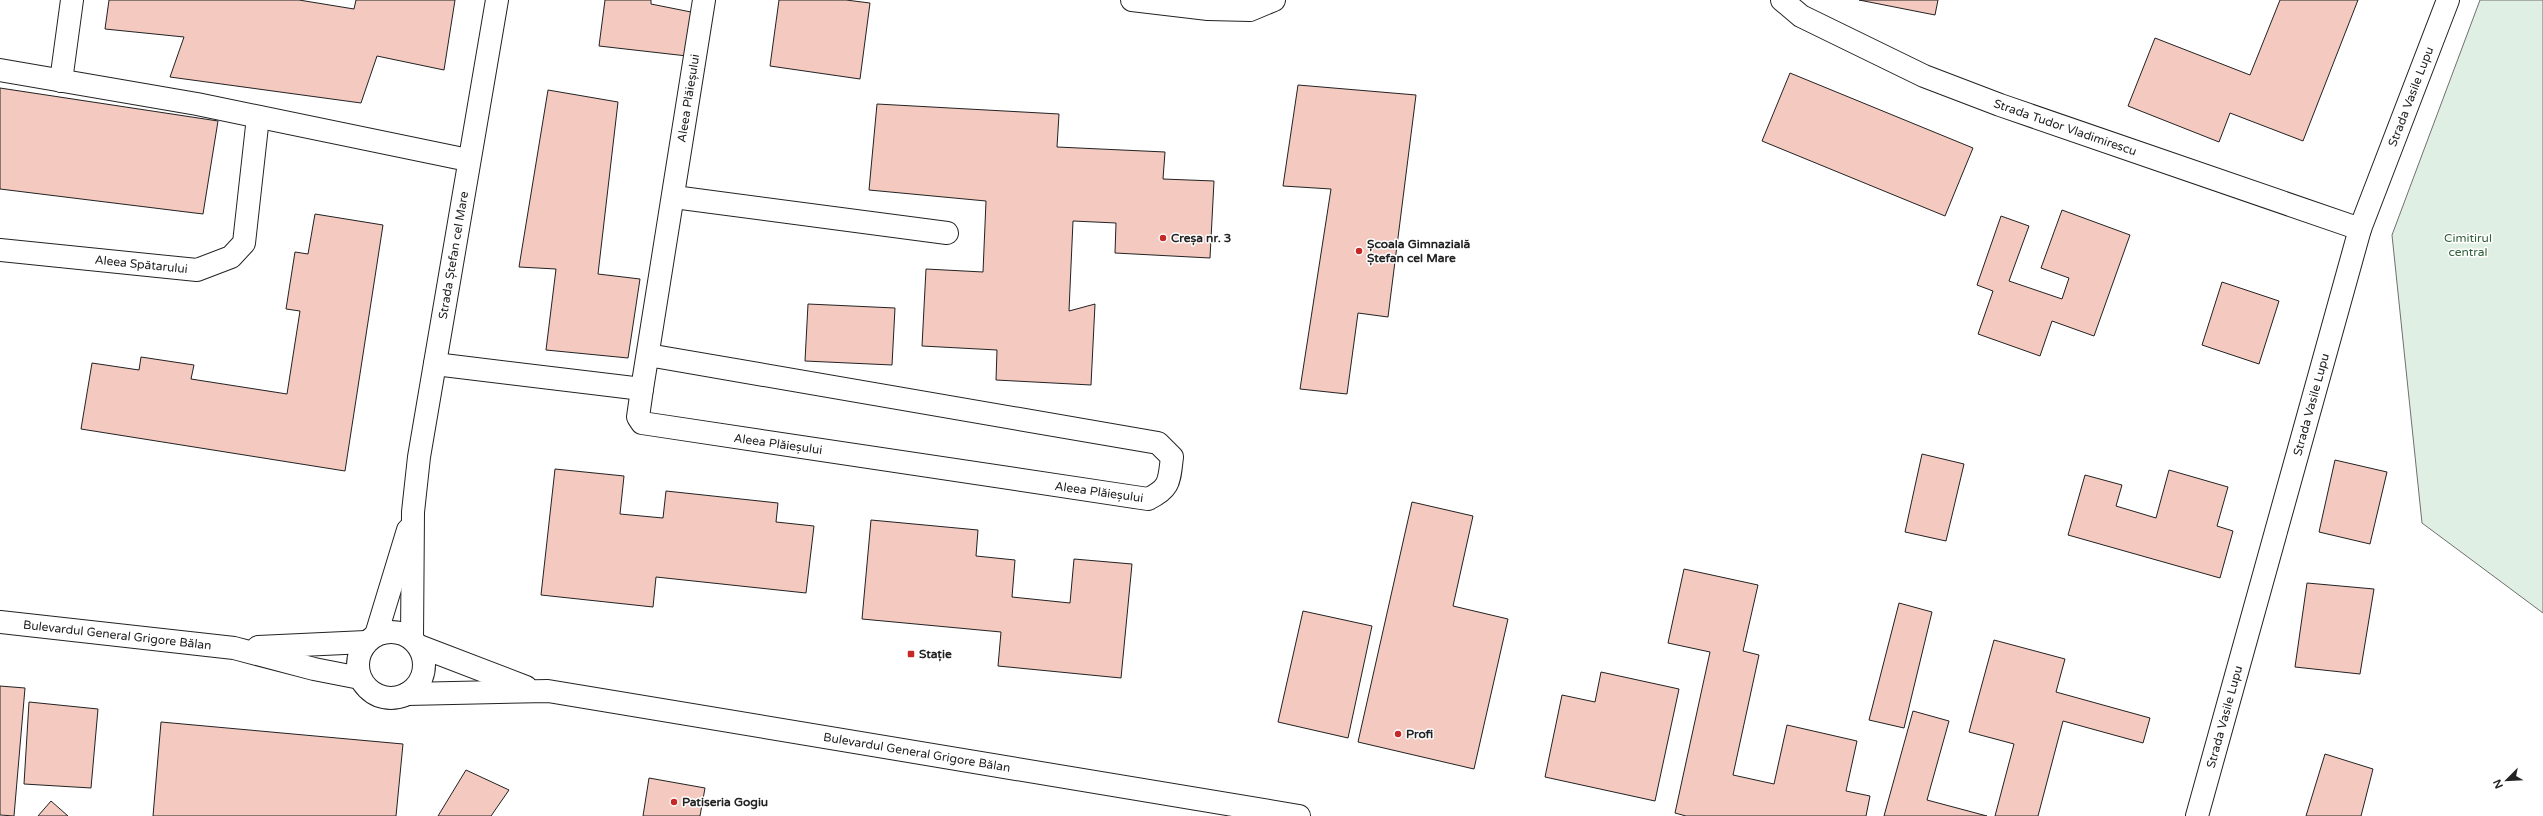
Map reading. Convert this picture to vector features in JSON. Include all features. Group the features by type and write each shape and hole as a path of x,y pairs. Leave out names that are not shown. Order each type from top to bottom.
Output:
{"street":[{"path":"61,81 72,0"},
{"name":"Strada Ștefan cel Mare","path":"416,642 414,512 419,457 468,160 497,0"},
{"name":"Aleea Plăieșului","path":"648,355 1158,443 1172,456 1169,478 1163,492 1148,499 642,423 638,417 642,389 674,197 704,0"},
{"path":"1132,0 1208,9 1250,10 1274,0"},
{"name":"Strada Tudor Vladimirescu","path":"1782,0 1802,8 1924,76 2000,105 2360,229"},
{"name":"Strada Vasile Lupu","path":"2197,816 2360,229 2448,0"},
{"path":"0,70 258,117 468,160"},
{"name":"Aleea Spătarului","path":"0,250 197,270 231,257 244,244 258,117"},
{"path":"674,197 947,233"},
{"path":"435,364 642,389"},
{"name":"Strada Ștefan cel Mare","path":"371,638 414,512"},
{"name":"Bulevardul General Grigore Bălan","path":"0,622 234,648 314,669 360,678"},
{"path":"394,631 416,642 425,668 423,678 407,694 397,698 375,694 360,678 358,659 371,638 394,631"},
{"name":"Bulevardul General Grigore Bălan","path":"234,648 371,638"},
{"name":"Bulevardul General Grigore Bălan","path":"416,642 534,690"},
{"name":"Bulevardul General Grigore Bălan","path":"407,694 534,690 1299,816"}],"green space":[{"name":"Cimitirul central","path":"2480,0 2543,0 2543,613 2422,523 2392,235"}],"building":[{"path":"109,0 299,0 354,9 356,0 455,0 444,70 377,56 361,103 170,77 184,37 105,29"},
{"path":"605,0 651,0 651,4 691,12 687,56 599,46"},
{"path":"779,0 846,0 870,3 860,79 770,66"},
{"path":"1859,0 1938,0 1935,15"},
{"path":"2280,0 2358,0 2303,141 2230,113 2219,142 2128,106 2155,38 2250,75"},
{"path":"1790,73 1973,148 1945,216 1762,141"},
{"name":"Școala Gimnazială Ștefan cel Mare","path":"1298,85 1416,95 1388,317 1358,313 1347,394 1300,389 1331,189 1283,186"},
{"path":"0,88 218,121 203,214 0,189"},
{"path":"548,90 618,102 598,274 640,279 628,358 546,350 556,269 519,267"},
{"name":"Creșa nr. 3","path":"877,104 1059,114 1057,147 1165,152 1163,179 1214,181 1210,258 1115,253 1116,223 1073,221 1069,311 1095,304 1091,385 996,380 997,350 922,346 926,269 983,272 986,201 869,190"},
{"path":"2062,210 2130,235 2094,336 2052,321 2040,356 1978,334 1993,291 1977,285 2001,216 2029,226 2009,281 2062,299 2069,278 2041,268"},
{"path":"315,214 383,225 345,471 81,429 92,363 139,370 141,357 194,365 191,379 287,394 300,311 286,309 295,252 308,254"},
{"path":"2222,282 2279,301 2259,364 2202,345"},
{"path":"808,304 895,308 892,365 805,361"},
{"path":"1922,454 1964,464 1946,541 1905,532"},
{"path":"2335,460 2387,472 2370,544 2319,532"},
{"path":"555,469 624,476 620,514 663,518 666,491 778,503 776,522 814,526 806,593 656,577 653,607 541,595"},
{"path":"2169,470 2228,487 2217,526 2233,531 2220,578 2068,535 2085,475 2122,485 2116,506 2156,518"},
{"path":"1412,502 1473,516 1453,606 1508,619 1474,769 1358,742"},
{"path":"871,520 978,530 976,556 1015,560 1012,597 1070,603 1074,559 1132,564 1121,678 998,666 1001,632 862,619"},
{"path":"1684,569 1758,585 1743,651 1759,655 1733,775 1774,784 1787,725 1857,741 1846,791 1870,796 1866,816 1686,816 1675,813 1710,652 1668,643"},
{"path":"2307,583 2374,589 2360,674 2295,667"},
{"path":"1899,603 1932,612 1904,728 1869,720"},
{"path":"1303,611 1372,626 1348,738 1278,722"},
{"path":"1994,640 2065,659 2056,692 2150,718 2143,743 2063,721 2038,816 1995,816 2014,744 1969,732"},
{"path":"1601,672 1679,689 1655,801 1545,777 1562,695 1595,702"},
{"path":"0,686 25,688 14,816 0,815"},
{"path":"29,702 98,709 91,788 24,784"},
{"path":"1913,711 1949,721 1927,800 1987,816 1884,816"},
{"path":"161,722 403,744 396,816 153,816"},
{"path":"2325,754 2373,769 2361,816 2306,816"},
{"path":"466,770 509,790 491,816 438,816"},
{"name":"Patiseria Gogiu","path":"649,778 705,788 700,816 643,816"},
{"path":"51,801 68,816 38,816"}],"place":[{"name":"Creșa nr. 3","path":"1163,238"},
{"name":"Școala Gimnazială Ștefan cel Mare","path":"1359,251"},
{"name":"Stație","path":"911,654"},
{"name":"Profi","path":"1398,734"},
{"name":"Patiseria Gogiu","path":"674,802"}]}
